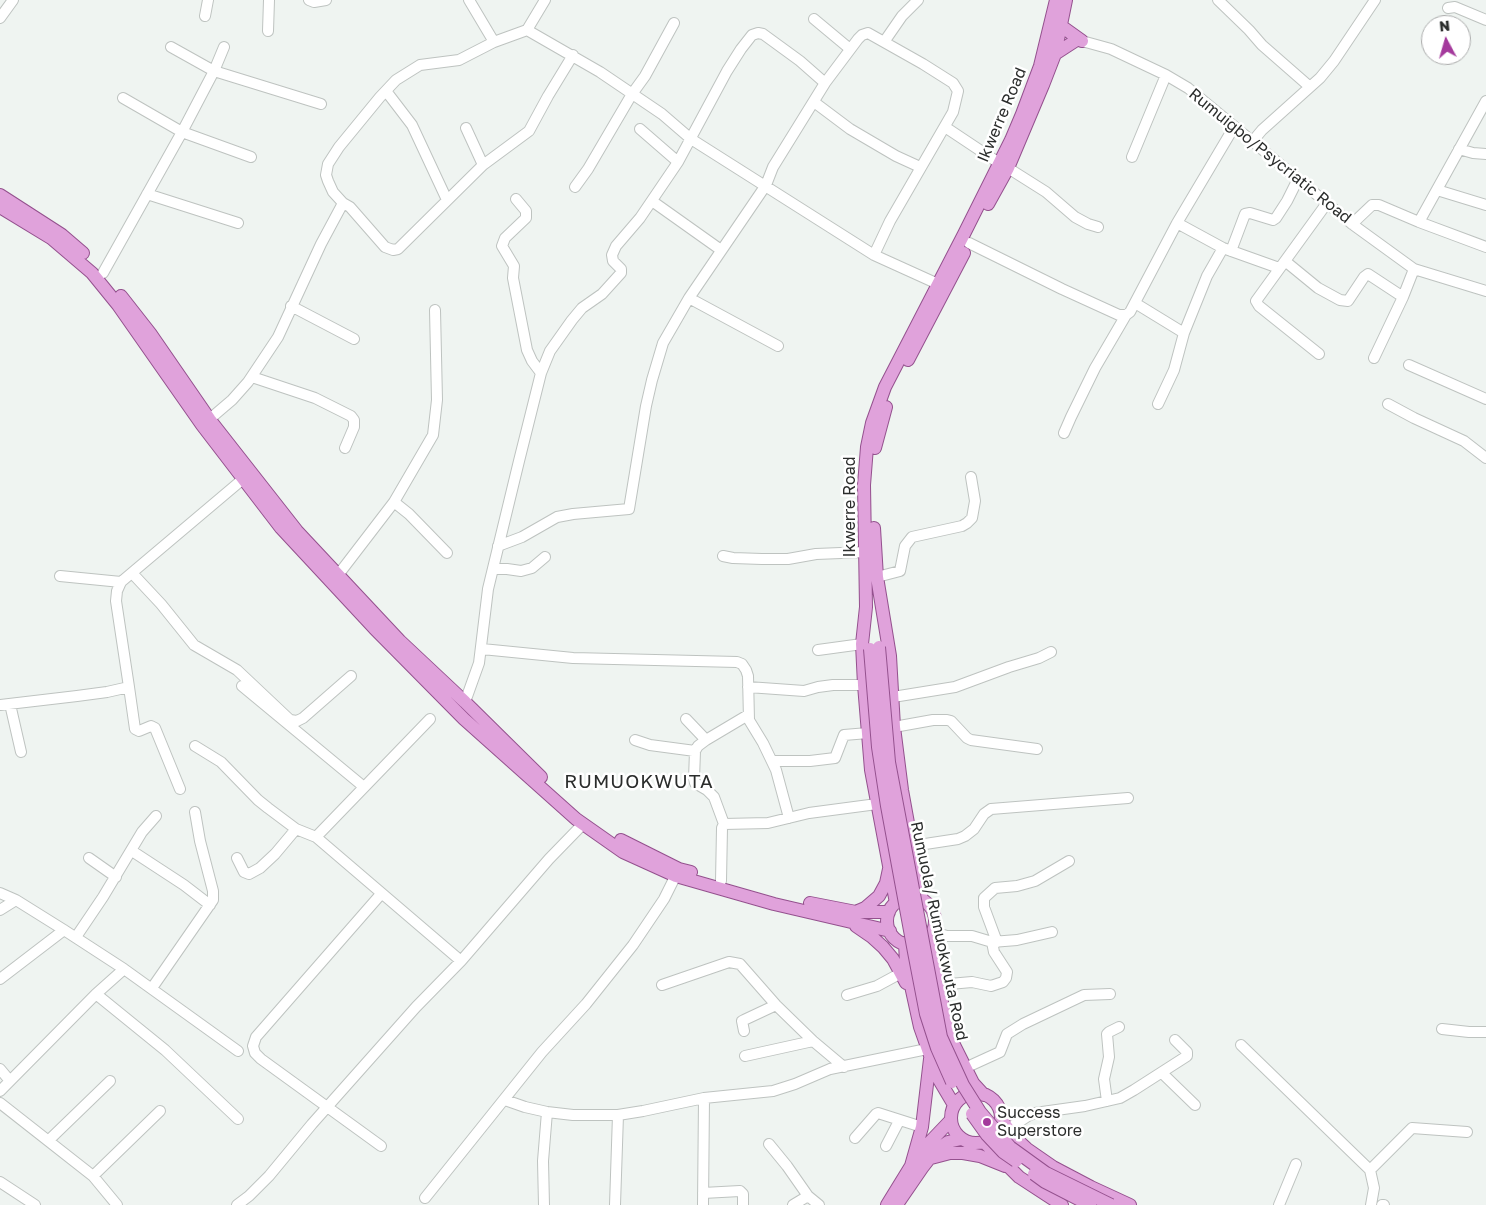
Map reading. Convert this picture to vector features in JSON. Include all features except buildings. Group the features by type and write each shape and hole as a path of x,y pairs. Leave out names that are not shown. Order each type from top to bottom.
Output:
{"main road":[{"name":"Ikwerre Road","path":"870,647 866,607 865,463 872,423 885,387 938,284 1032,114 1055,54 1056,0"},
{"name":"Ikwerre Road","path":"922,900 902,790 894,727 890,656 877,577 873,518 875,449 887,402 969,243 1003,165 1011,140 1056,33 1066,0"},
{"path":"1056,33 1079,41"},
{"path":"1055,54 1079,41"},
{"path":"0,195 62,235 103,273 150,333 243,479 281,528 374,628 464,719 583,824 623,852 755,899 852,917 893,907 908,897 922,900 930,906 934,915 932,933 938,985 945,1019 951,1039 974,1083 984,1095 996,1103 1005,1124 1027,1149 1053,1167 1130,1205"},
{"path":"0,207 51,238 92,273 206,423 297,531 400,641 559,794 584,815 629,845 678,872 794,900 852,917 890,931"},
{"path":"881,608 870,647 864,685 871,770 890,865 893,907 887,922 890,931 896,939 905,943 920,943 932,933"},
{"name":"Rumuola/ Rumuokwuta Road","path":"870,647 878,747 887,806 926,1014 937,1048 954,1087 987,1135 1003,1152 1045,1182 1090,1205"},
{"name":"Rumuola/ Rumuokwuta Road","path":"870,647 889,762 941,1037 967,1091 980,1112 1010,1147 1046,1173 1111,1205"},
{"path":"852,917 866,908 878,896 886,883 890,865"},
{"path":"852,917 893,959 914,1000"},
{"path":"905,943 906,963 929,1054 938,1078 954,1105"},
{"path":"911,1166 922,1128 929,1054"},
{"path":"887,1205 911,1166 929,1143 950,1122 954,1105 966,1095 975,1093 984,1095"},
{"path":"950,1122 953,1130 961,1139 970,1143 984,1142 992,1138 1005,1124"},
{"path":"897,1205 936,1150 948,1142 961,1139"},
{"path":"984,1142 1019,1177 1062,1205"},
{"path":"928,1159 950,1153 962,1153 980,1156 1009,1168"}],"street":[{"path":"0,18 13,0"},
{"path":"205,16 208,0"},
{"path":"268,31 269,0"},
{"path":"309,0 314,2 325,0"},
{"path":"468,0 494,42"},
{"path":"545,0 527,30 494,42 459,60 420,66 396,80 339,147 328,164 326,175 328,181 343,203 350,207 385,247 393,250 398,249 483,165 529,131 544,102 573,55"},
{"path":"884,42 902,16 918,0"},
{"path":"1218,0 1262,45 1310,87"},
{"path":"1252,142 1262,130 1320,78 1334,61 1375,0"},
{"path":"1448,8 1455,7 1486,20"},
{"path":"814,19 850,49"},
{"path":"575,187 645,76 674,23"},
{"path":"527,30 573,55 662,114 691,138 874,254 938,284"},
{"path":"465,702 475,678 482,649 488,589 498,546 541,373 550,351 582,308 602,294 621,272 621,269 613,261 612,255 616,246 652,201 678,162 727,72 740,50 752,36 758,33 763,34 800,61 825,83"},
{"path":"498,546 522,537 557,517 629,509 639,444 652,380 663,343 673,323 766,185 773,167 825,83 862,35 868,33 953,83 958,91 953,112 920,167 874,254"},
{"name":"Rumuigbo/Psycriatic Road","path":"1079,41 1111,49 1166,75 1188,88 1352,224 1414,269 1486,291"},
{"path":"171,47 214,71 321,104"},
{"path":"103,273 182,132 214,71 224,47"},
{"path":"1132,157 1166,75"},
{"path":"386,91 412,125 447,200"},
{"path":"123,98 182,132 251,157"},
{"path":"1419,222 1486,101"},
{"path":"814,102 850,128 896,156 920,167"},
{"path":"945,127 1053,197 1076,217 1098,227"},
{"path":"1064,433 1091,376 1126,315 1135,304 1177,223 1234,127"},
{"path":"466,128 483,165"},
{"path":"640,130 678,162"},
{"path":"1459,149 1486,154"},
{"path":"1158,404 1174,370 1184,334 1207,276 1227,250 1245,214 1250,212 1273,220 1288,201 1298,179"},
{"path":"1437,190 1486,205"},
{"path":"147,194 238,223"},
{"path":"516,199 526,211 526,218 505,238 502,246 514,266 513,278 527,350 541,373"},
{"path":"652,201 721,250"},
{"path":"206,423 232,400 252,377 278,336 321,244 343,203"},
{"path":"1319,354 1257,303 1257,298 1327,203"},
{"path":"1352,224 1372,205 1380,205 1486,247"},
{"path":"1177,223 1227,250 1282,265 1340,300 1348,301 1368,274 1403,297"},
{"path":"969,243 1062,289 1119,315 1126,315"},
{"path":"1374,358 1414,269"},
{"path":"689,298 778,346"},
{"path":"1135,304 1184,334"},
{"path":"291,306 354,339"},
{"path":"338,575 394,502 433,435 437,400 435,310"},
{"path":"1409,365 1486,399"},
{"path":"252,377 315,398 351,416 354,424 345,448"},
{"path":"1388,404 1464,441 1486,458"},
{"path":"877,577 900,571 905,546 912,537 967,524 972,518 975,501 971,477"},
{"path":"180,789 155,728 151,726 139,731 135,729 116,601 117,591 121,582 243,479"},
{"path":"394,502 409,514 447,553"},
{"path":"722,556 741,559 788,559 816,554 866,552"},
{"path":"493,569 521,571 532,568 545,557"},
{"path":"132,573 194,644 237,670 290,720 297,721 302,718 351,676"},
{"path":"60,576 121,582"},
{"path":"818,650 870,647"},
{"path":"482,649 573,658 737,662 742,664 746,670 748,715 753,729 772,761 781,784 789,818"},
{"path":"892,697 954,687 1039,658 1051,652"},
{"path":"748,687 804,691 833,685 864,685"},
{"path":"21,752 5,704 77,696 129,686"},
{"path":"242,686 364,787"},
{"path":"721,881 722,828 724,824 714,797 695,782 695,751 706,740 748,715"},
{"path":"316,837 430,719"},
{"path":"686,719 706,740"},
{"path":"894,727 933,720 947,720 952,721 971,740 1036,749"},
{"path":"772,761 810,761 835,758 844,735 868,732"},
{"path":"635,740 650,745 695,751"},
{"path":"195,746 221,762 258,800 296,829 316,837 461,961"},
{"path":"912,846 958,839 965,836 974,829 984,814 990,809 1128,798"},
{"path":"724,824 768,823 809,813 877,804"},
{"path":"152,988 214,900 195,812"},
{"path":"76,937 116,877 148,822 156,816"},
{"path":"237,1205 270,1176 312,1124 583,824"},
{"path":"237,858 244,872 249,874 260,868 275,854 296,829"},
{"path":"132,851 184,885 210,905"},
{"path":"89,858 116,877"},
{"path":"938,985 972,982 991,986 1003,982 1007,972 994,952 992,929 984,907 984,898 996,888 1017,886 1036,881 1069,861"},
{"path":"425,1198 542,1052 586,1004 633,945 664,899 678,872"},
{"path":"0,892 76,937 124,969 238,1051"},
{"path":"381,894 256,1037 253,1046 255,1053 262,1059 381,1146"},
{"path":"0,910 16,900"},
{"path":"972,936 992,929"},
{"path":"0,979 64,930"},
{"path":"932,933 947,936 972,936 994,942 1052,932"},
{"path":"662,985 722,964 735,962 740,964 776,1005 844,1067"},
{"path":"0,1091 96,994 124,969"},
{"path":"847,995 876,986 901,973"},
{"path":"96,994 166,1050 238,1119"},
{"path":"965,1068 1000,1052 1006,1034 1023,1024 1084,995 1110,994"},
{"path":"744,1031 742,1021 776,1005"},
{"path":"1107,1101 1104,1079 1109,1057 1107,1034 1118,1027"},
{"path":"1442,1029 1486,1032"},
{"path":"745,1056 813,1040"},
{"path":"1005,1124 1034,1113 1085,1106 1120,1098 1187,1056 1186,1052 1175,1040"},
{"path":"1241,1044 1370,1170 1373,1180 1371,1205"},
{"path":"505,1100 525,1107 573,1116 618,1115 704,1098 773,1091 795,1084 824,1071 929,1054"},
{"path":"0,1069 10,1081"},
{"path":"1162,1073 1195,1105"},
{"path":"49,1140 110,1081"},
{"path":"703,1205 704,1098"},
{"path":"0,1103 94,1176 118,1205"},
{"path":"94,1176 160,1111"},
{"path":"544,1205 543,1161 547,1112"},
{"path":"855,1138 876,1114 922,1128"},
{"path":"615,1205 618,1115"},
{"path":"886,1146 899,1121"},
{"path":"1370,1170 1412,1128 1468,1132"},
{"path":"769,1144 808,1196 819,1205"},
{"path":"1280,1205 1296,1164"},
{"path":"0,1182 35,1205"},
{"path":"703,1193 740,1191 743,1194 744,1205"},
{"path":"793,1205 808,1196"}],"place":[{"name":"Success Superstore","path":"987,1122"}],"district":[{"name":"RUMUOKWUTA","path":"639,782"}]}
